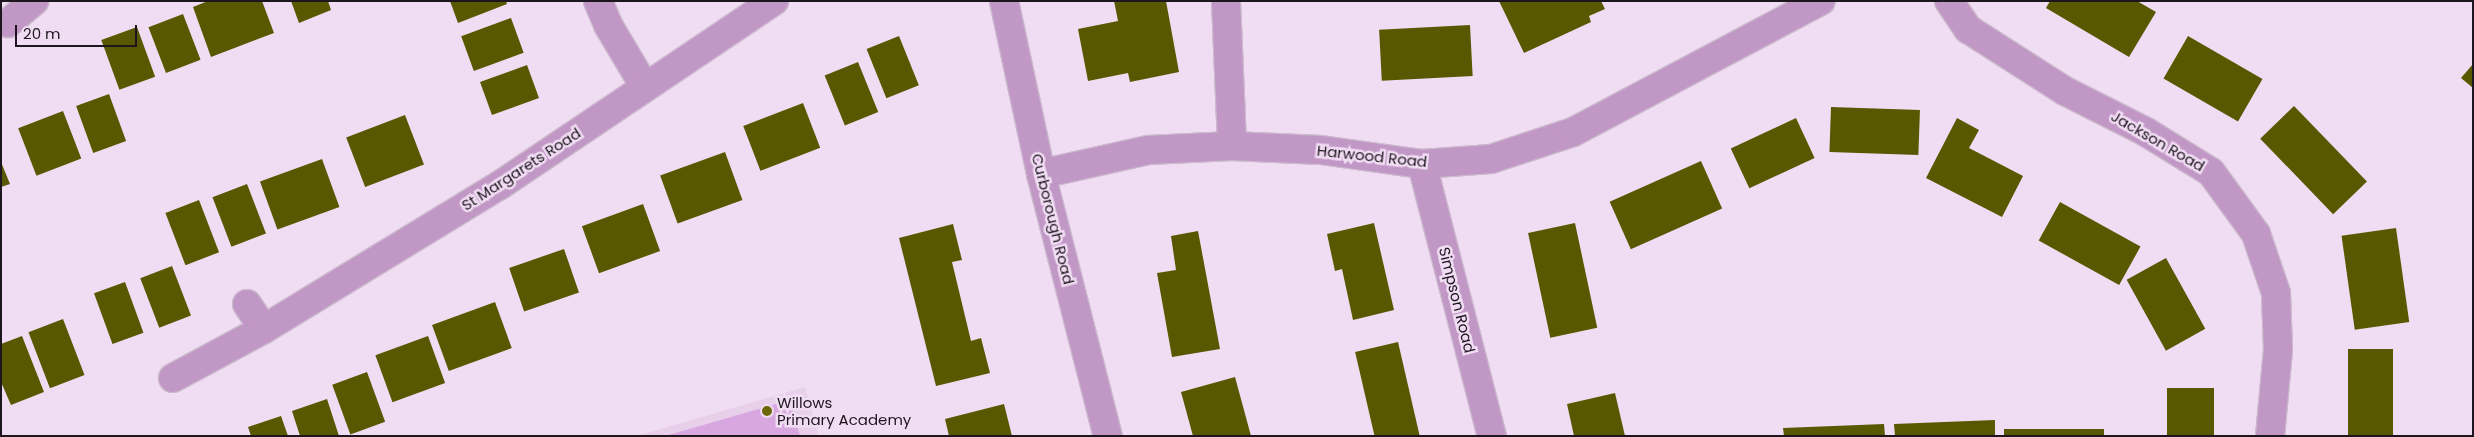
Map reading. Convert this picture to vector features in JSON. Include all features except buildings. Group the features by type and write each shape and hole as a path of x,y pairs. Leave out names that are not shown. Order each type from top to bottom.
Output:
{"street":[{"path":"8,23 34,1"},
{"path":"598,1 608,25 645,87"},
{"name":"St Margarets Road","path":"173,378 264,329 500,184 774,1"},
{"name":"Curborough Road","path":"1004,1 1041,174 1108,436"},
{"path":"1226,1 1232,146"},
{"name":"Harwood Road","path":"1041,174 1148,150 1232,146 1321,150 1422,164 1491,159 1572,132 1820,1"},
{"name":"Jackson Road","path":"1949,1 1968,29 2065,91 2146,132 2211,172 2256,234 2276,292 2278,350 2270,436"},
{"name":"Simpson Road","path":"1422,164 1492,436"},
{"path":"247,304 264,329"}],"shaded area":[{"name":"Willows Primary Academy","path":"805,387 819,436 636,436"},
{"path":"790,400 800,436 665,436"}],"place":[{"name":"Willows Primary Academy","path":"767,411"}]}
